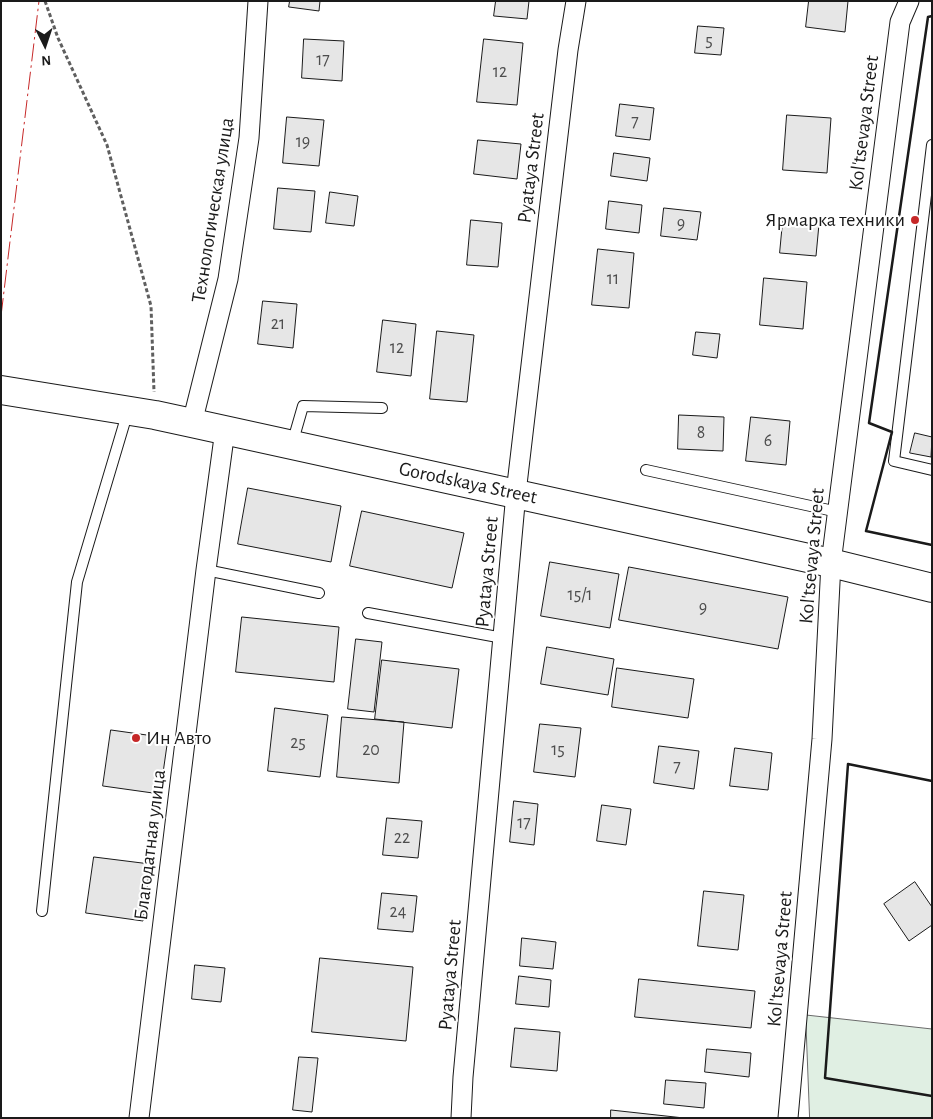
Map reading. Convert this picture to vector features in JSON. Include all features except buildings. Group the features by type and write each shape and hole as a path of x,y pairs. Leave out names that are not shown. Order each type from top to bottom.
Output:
{"street":[{"name":"Технологическая улица","path":"192,423 228,279 249,138 258,1"},
{"name":"Pyataya Street","path":"461,1118 464,1066 516,494 568,50 576,1"},
{"name":"Kol'tsevaya Street","path":"788,1118 822,738 831,563 900,22 909,1"},
{"name":"Gorodskaya Street","path":"1,390 155,415 292,444 831,563 932,588"},
{"name":"Благодатная улица","path":"139,1118 225,430"}],"lane":[{"path":"932,145 894,461 932,470"},
{"path":"292,444 303,406 382,408"},
{"path":"42,911 77,582 128,410"},
{"path":"646,470 838,512"},
{"path":"206,570 319,592"},
{"path":"368,613 503,638"}],"path":[{"path":"45,1 58,38 108,146 151,306 155,415"}],"green space":[{"path":"806,1015 932,1029 932,1118 810,1118"}],"wall":[{"path":"932,16 928,17 869,423 892,432 866,531 932,545"},
{"path":"932,781 848,764 825,1078 932,1096"}],"power":[{"path":"1,316 39,1"}],"place":[{"name":"Ярмарка техники","path":"915,220"},
{"name":"Ин Авто","path":"136,738"}]}
